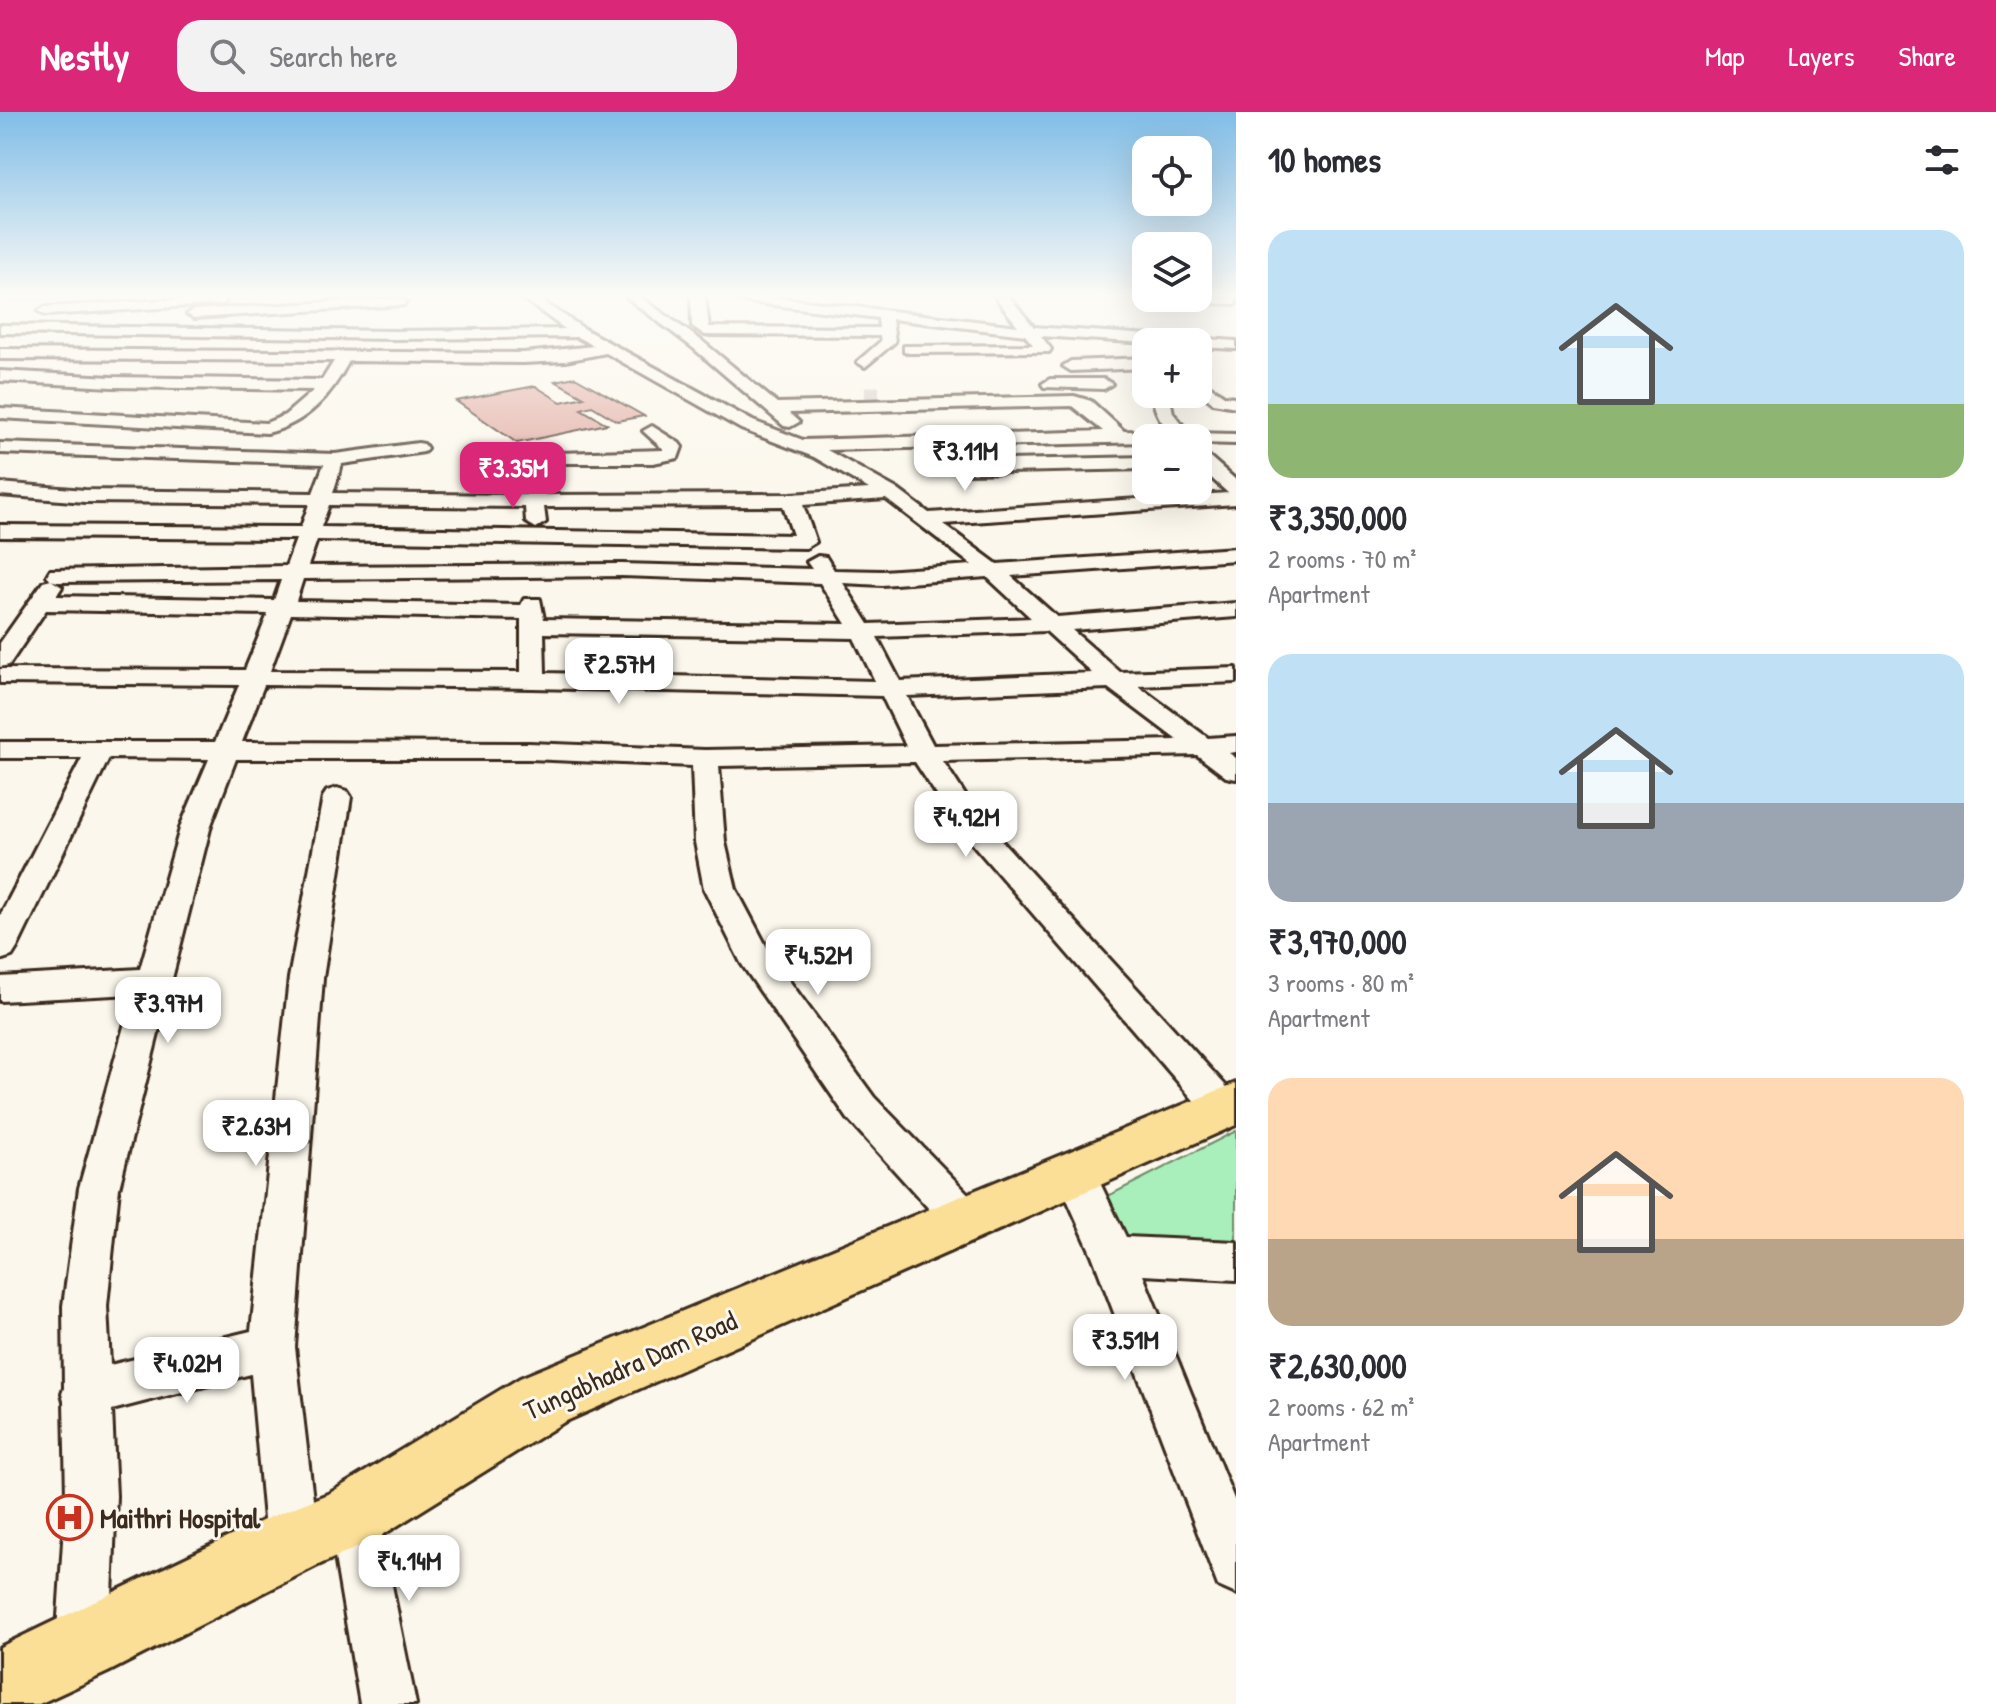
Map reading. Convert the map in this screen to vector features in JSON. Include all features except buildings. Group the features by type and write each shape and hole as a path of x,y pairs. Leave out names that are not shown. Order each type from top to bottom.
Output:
{"main road":[{"name":"Tungabhadra Dam Road","path":"0,1684 83,1647 292,1542 353,1516 542,1400 1229,1106"}],"street":[{"path":"107,388 125,371"},
{"path":"0,412 74,419 267,428 282,424 329,385 336,371"},
{"path":"651,371 747,425 854,469 890,493 994,572 1116,682 1236,771"},
{"path":"728,371 774,408 797,433 793,444"},
{"path":"0,376 56,379 107,388 329,385"},
{"path":"0,412 56,379"},
{"path":"996,383 1003,394 1043,426"},
{"path":"1027,384 1104,384"},
{"path":"706,401 753,394 923,393 931,388"},
{"path":"1212,394 1231,417"},
{"path":"774,408 1014,401 1082,403 1119,436"},
{"path":"74,419 89,404 180,406"},
{"path":"1162,408 1172,424"},
{"path":"1166,416 1194,417"},
{"path":"793,444 942,439 1043,426 1132,436"},
{"path":"533,680 534,501 542,466 548,460 653,458 672,454 673,447 652,431"},
{"path":"1212,438 1236,439"},
{"path":"942,439 966,467 1022,512"},
{"path":"0,448 335,459 418,448"},
{"path":"83,1647 91,1496 85,1394 85,1306 99,1188 196,825 323,498 335,459"},
{"path":"966,467 1132,463"},
{"path":"1212,471 1236,490"},
{"path":"0,489 85,496 534,501 791,500 890,493"},
{"path":"924,519 1236,498"},
{"path":"791,500 806,542 862,631 924,754 968,821 1229,1106"},
{"path":"0,531 536,535 806,542"},
{"path":"0,660 58,575 92,532"},
{"path":"41,603 287,591 534,572 622,570 882,578 1236,554"},
{"path":"58,575 287,591 532,619 862,631 1054,624 1236,610"},
{"path":"0,676 533,680 890,689 1236,675"},
{"path":"0,750 529,751 705,758 1236,744"},
{"path":"0,948 99,751"},
{"path":"705,758 710,842 720,889 758,963 861,1108 964,1218"},
{"path":"292,1542 272,1347 306,978 337,797"},
{"path":"0,989 155,981"},
{"path":"1074,1170 1113,1255 1236,1568"},
{"path":"1113,1255 1236,1261"},
{"path":"85,1394 272,1347"},
{"path":"353,1516 388,1704"}],"green space":[{"path":"1236,1131 1236,1248 1130,1244 1106,1197"}],"tunnel":[{"path":"865,394 879,394"}],"place":[{"name":"Maithri Hospital","path":"69,1518"}]}
